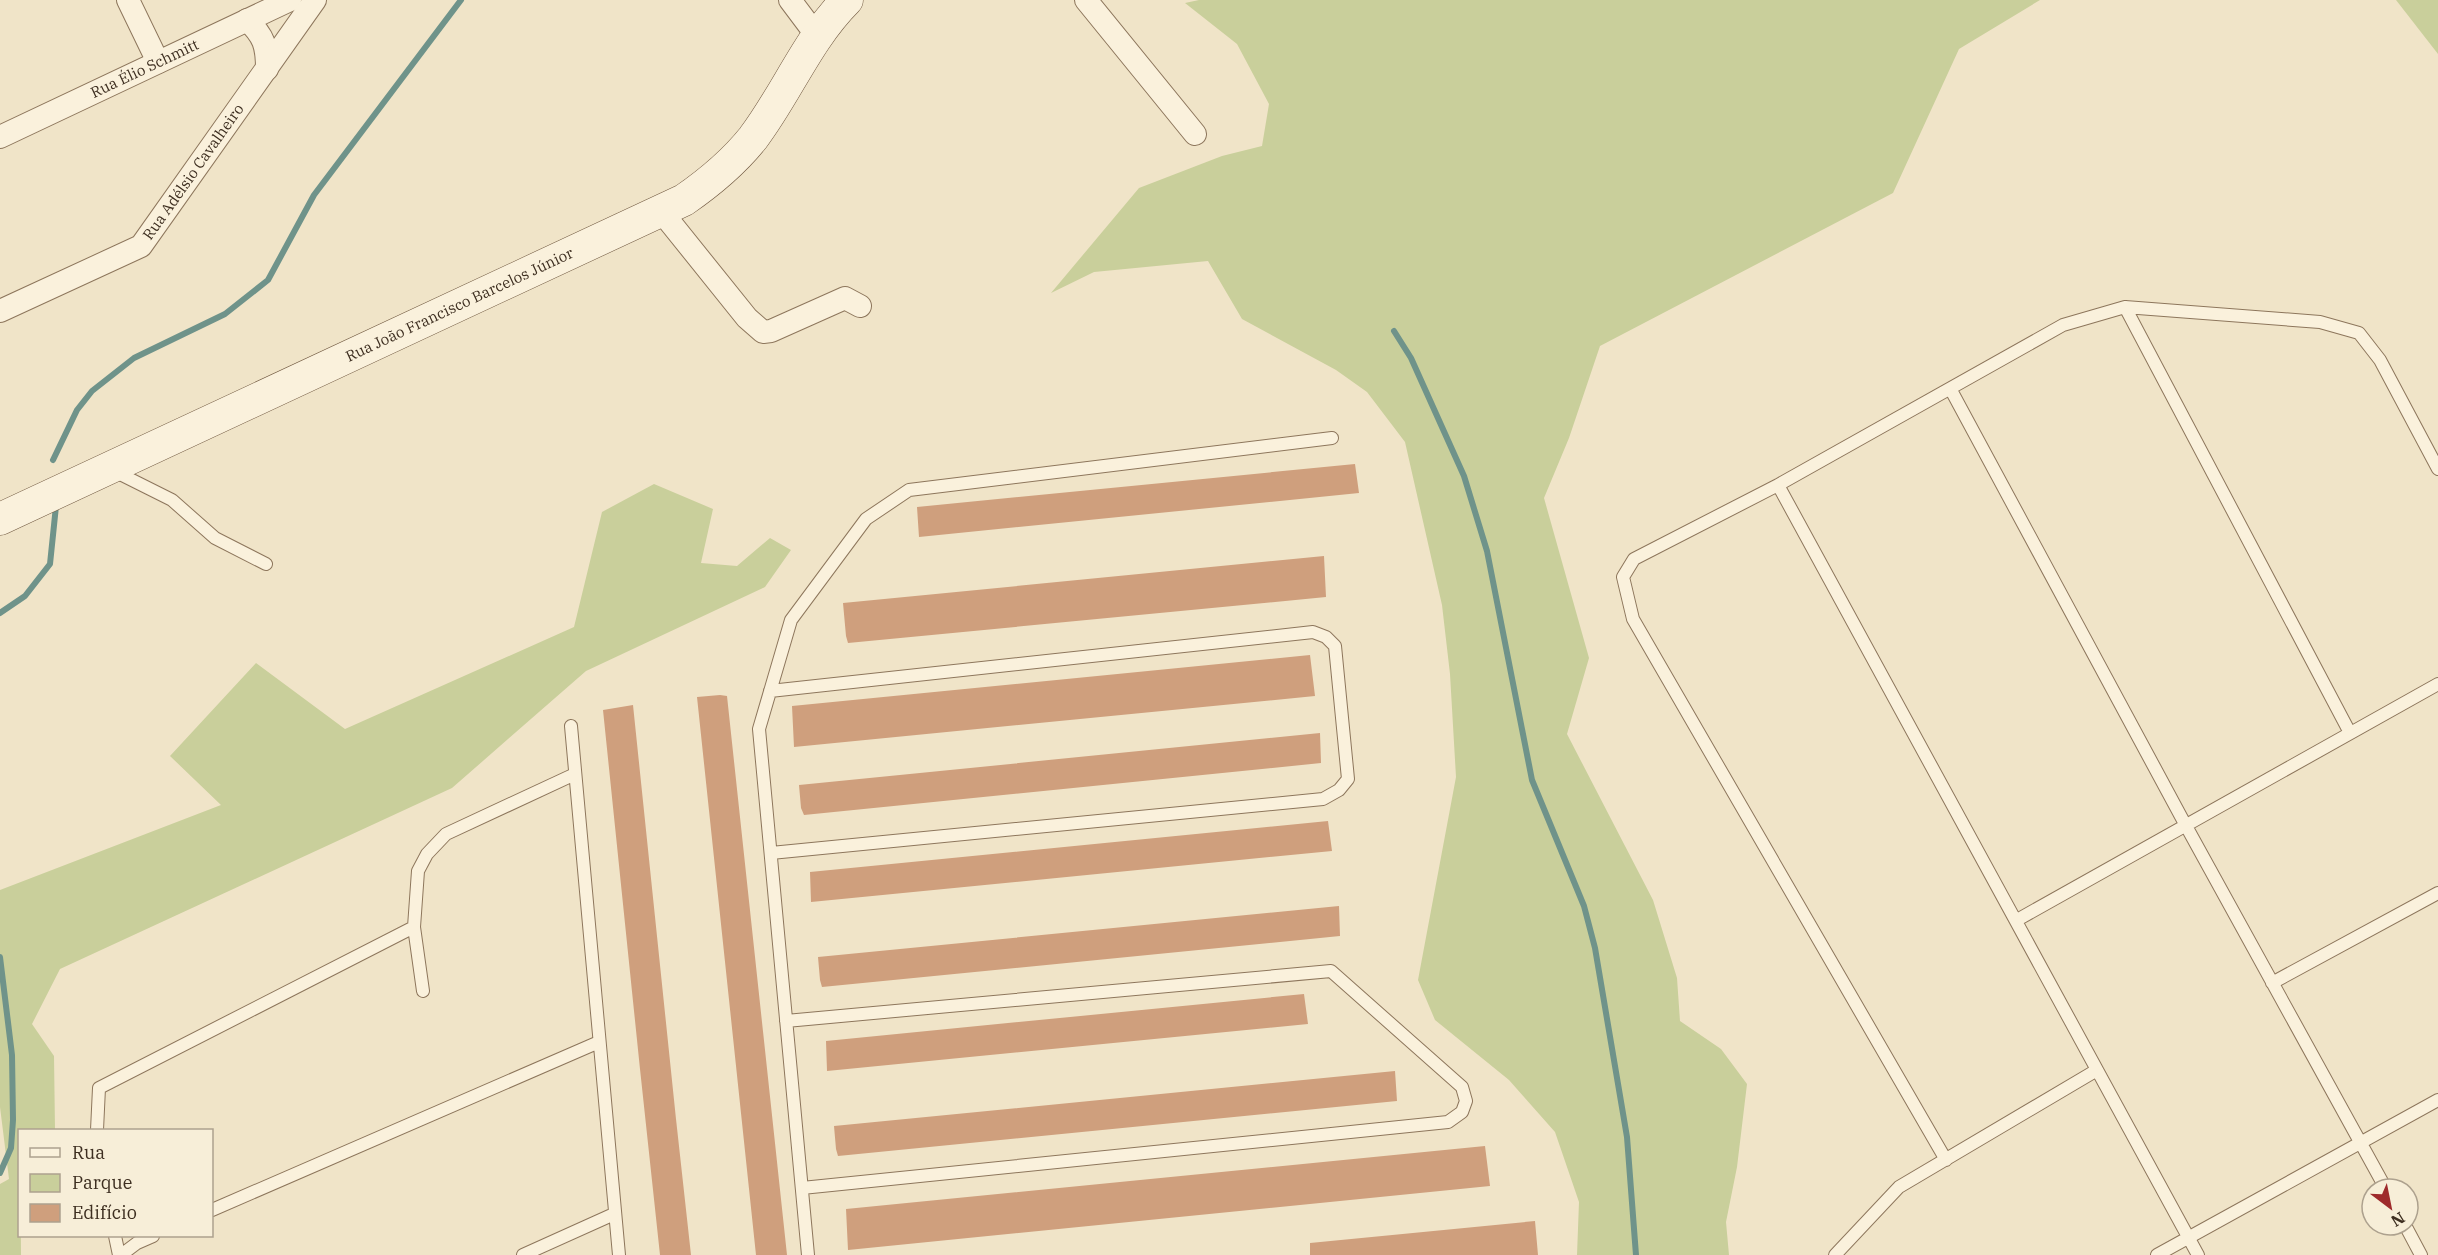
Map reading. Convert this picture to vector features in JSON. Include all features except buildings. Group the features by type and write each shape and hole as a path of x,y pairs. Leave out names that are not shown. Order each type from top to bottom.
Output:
{"street":[{"path":"128,0 158,62"},
{"name":"Rua Élio Schmitt","path":"0,137 290,0"},
{"name":"Rua Adélsio Cavalheiro","path":"0,311 141,246 315,0"},
{"path":"790,0 817,36"},
{"name":"Rua João Francisco Barcelos Júnior","path":"0,519 684,200 733,161 766,119 826,21 847,0"},
{"path":"1093,3 1195,134"},
{"path":"247,20 261,33 267,47 267,69"},
{"path":"661,211 747,318 762,332 771,331 845,298 860,306"}],"lane":[{"path":"2125,307 2349,731"},
{"path":"1946,1160 1633,619 1623,577 1634,559 1778,485 1951,390 2063,325 2125,307 2320,322 2359,333 2379,360 2438,469"},
{"path":"1951,390 2185,824 2379,1177"},
{"path":"808,1255 759,729 791,620 866,519 909,490 1332,438"},
{"path":"110,469 172,500 214,538 266,564"},
{"path":"1778,485 2198,1255"},
{"path":"770,691 1313,632 1326,637 1335,646 1348,778 1340,790 1323,799 771,853"},
{"path":"2017,920 2349,731 2438,684"},
{"path":"571,726 619,1255"},
{"path":"423,991 414,927 417,871 427,854 446,834 575,774"},
{"path":"2272,983 2438,893"},
{"path":"97,1129 99,1088 414,927"},
{"path":"786,1021 1331,971 1462,1087 1466,1101 1462,1112 1448,1122 802,1188"},
{"path":"213,1210 599,1042"},
{"path":"1835,1255 1899,1187 2097,1070"},
{"path":"2157,1255 2438,1100"},
{"path":"523,1255 614,1214"},
{"path":"115,1237 120,1255 151,1237"},
{"path":"2411,1237 2421,1255"}],"green space":[{"path":"1199,0 2040,0 1959,49 1893,193 1600,346 1569,438 1544,498 1589,658 1567,734 1653,900 1677,978 1680,1021 1721,1049 1747,1084 1737,1167 1726,1222 1729,1255 1577,1255 1579,1202 1555,1132 1509,1080 1435,1020 1418,980 1456,777 1450,674 1442,605 1405,442 1367,392 1336,370 1242,319 1208,261 1094,272 1051,293 1139,188 1222,156 1262,146 1269,104 1237,44 1185,3"},
{"path":"2396,0 2438,0 2438,54"},
{"path":"654,484 713,509 701,563 737,566 770,538 791,550 765,587 586,671 452,788 60,969 32,1024 54,1056 55,1129 18,1129 18,1237 21,1237 21,1255 0,1255 0,1184 9,1179 0,1107 0,890 221,805 170,756 256,663 345,729 574,627 602,512"}],"waterway":[{"path":"53,460 77,410 92,391 134,358 225,314 268,280 314,195 461,0"},
{"path":"1394,331 1411,358 1464,476 1487,551 1532,780 1584,906 1595,948 1627,1137 1636,1255"},
{"path":"0,613 25,596 50,564 56,506"},
{"path":"0,957 12,1055 13,1120 11,1148 0,1173"}]}
